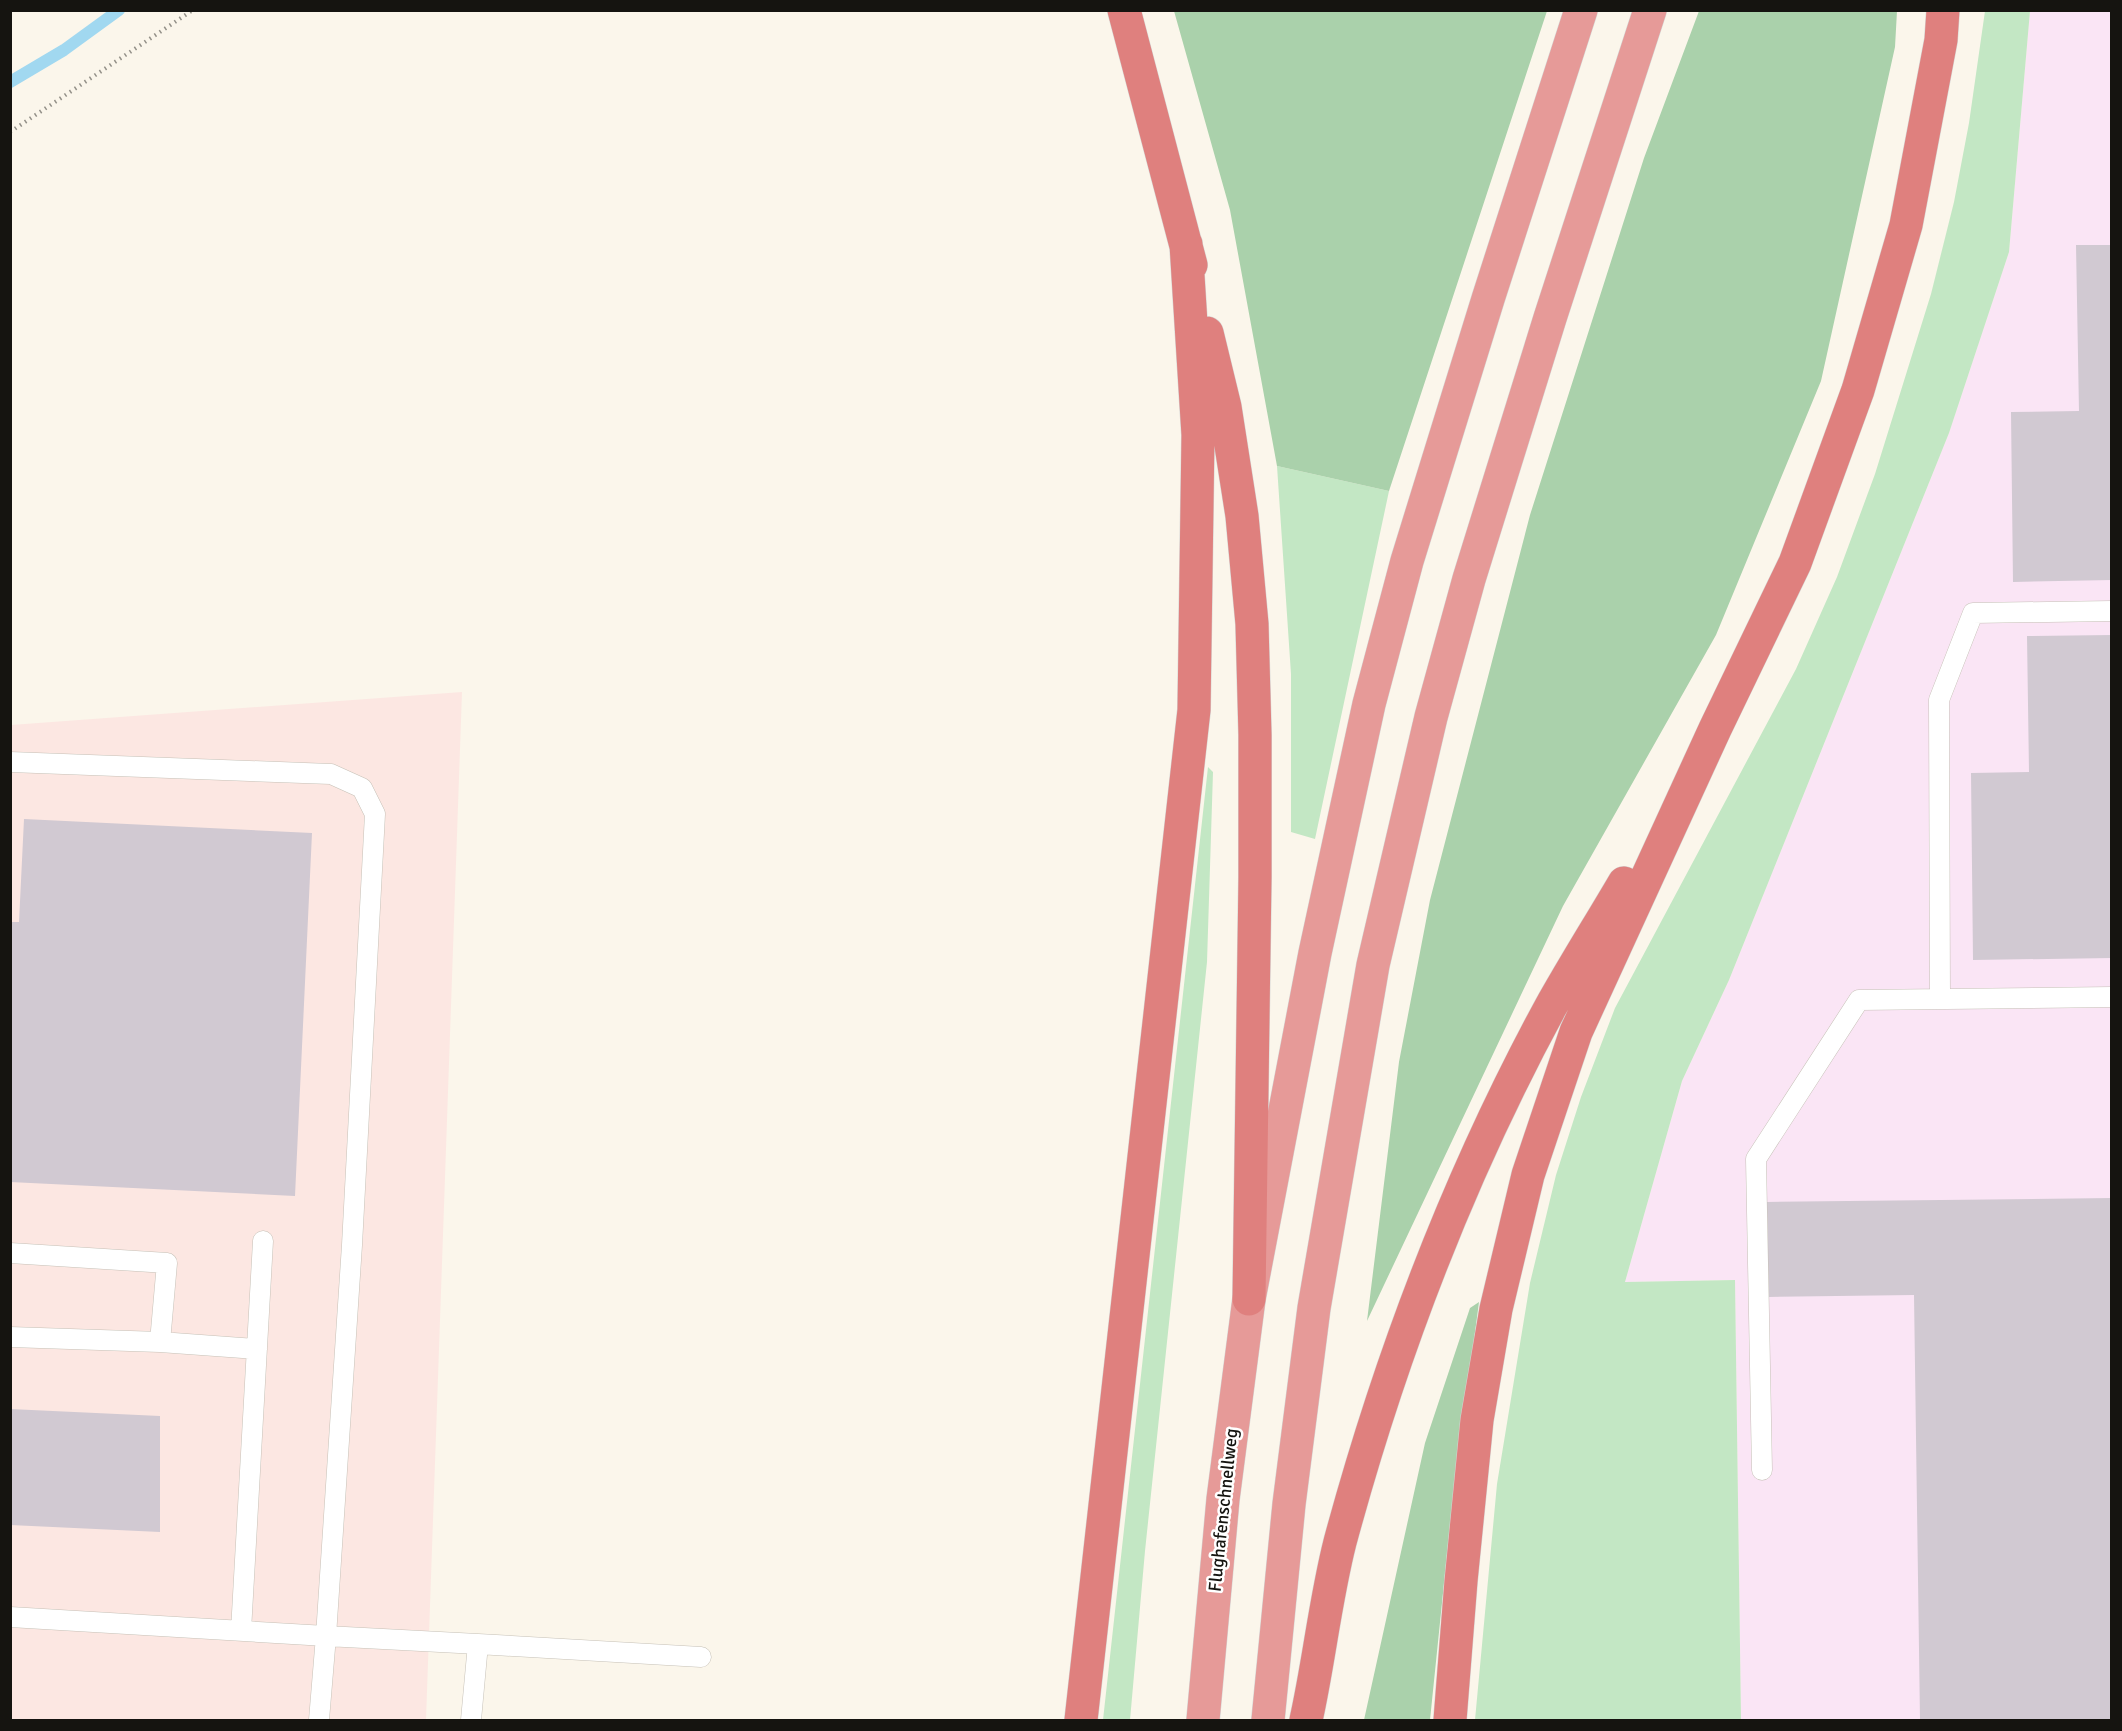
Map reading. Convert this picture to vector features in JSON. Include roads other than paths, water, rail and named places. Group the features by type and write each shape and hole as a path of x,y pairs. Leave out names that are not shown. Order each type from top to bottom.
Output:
{"highway":[{"path":"1124,10 1186,244 1225,407 1242,516 1252,624 1255,735 1249,1299"},
{"name":"Flughafenschnellweg","path":"1203,1720 1223,1499 1249,1299 1315,953 1370,704 1407,561 1581,10"},
{"path":"1268,1720 1289,1504 1314,1308 1373,965 1431,717 1456,625 1550,318 1650,10"},
{"path":"1450,1720 1477,1420 1496,1309 1528,1175 1576,1032 1715,729 1795,563 1858,390 1906,225 1941,40 1943,10"},
{"path":"1081,1720 1194,710 1198,435 1186,244"},
{"path":"1306,1720 1340,1545 1366,1450 1398,1352 1440,1242 1491,1126 1550,1008 1715,729"}],"lane":[{"path":"1940,999 1939,700 1973,613 2112,610"},
{"path":"10,762 331,774 362,788 375,814 352,1245 320,1720"},
{"path":"1762,1470 1756,1159 1859,1000 2112,998"},
{"path":"241,1631 263,1241"},
{"path":"10,1253 167,1263 160,1342"},
{"path":"10,1337 160,1342 257,1349"},
{"path":"10,1617 700,1657"},
{"path":"471,1720 478,1644"}],"waterway":[{"path":"10,82 64,50 119,10"}]}
